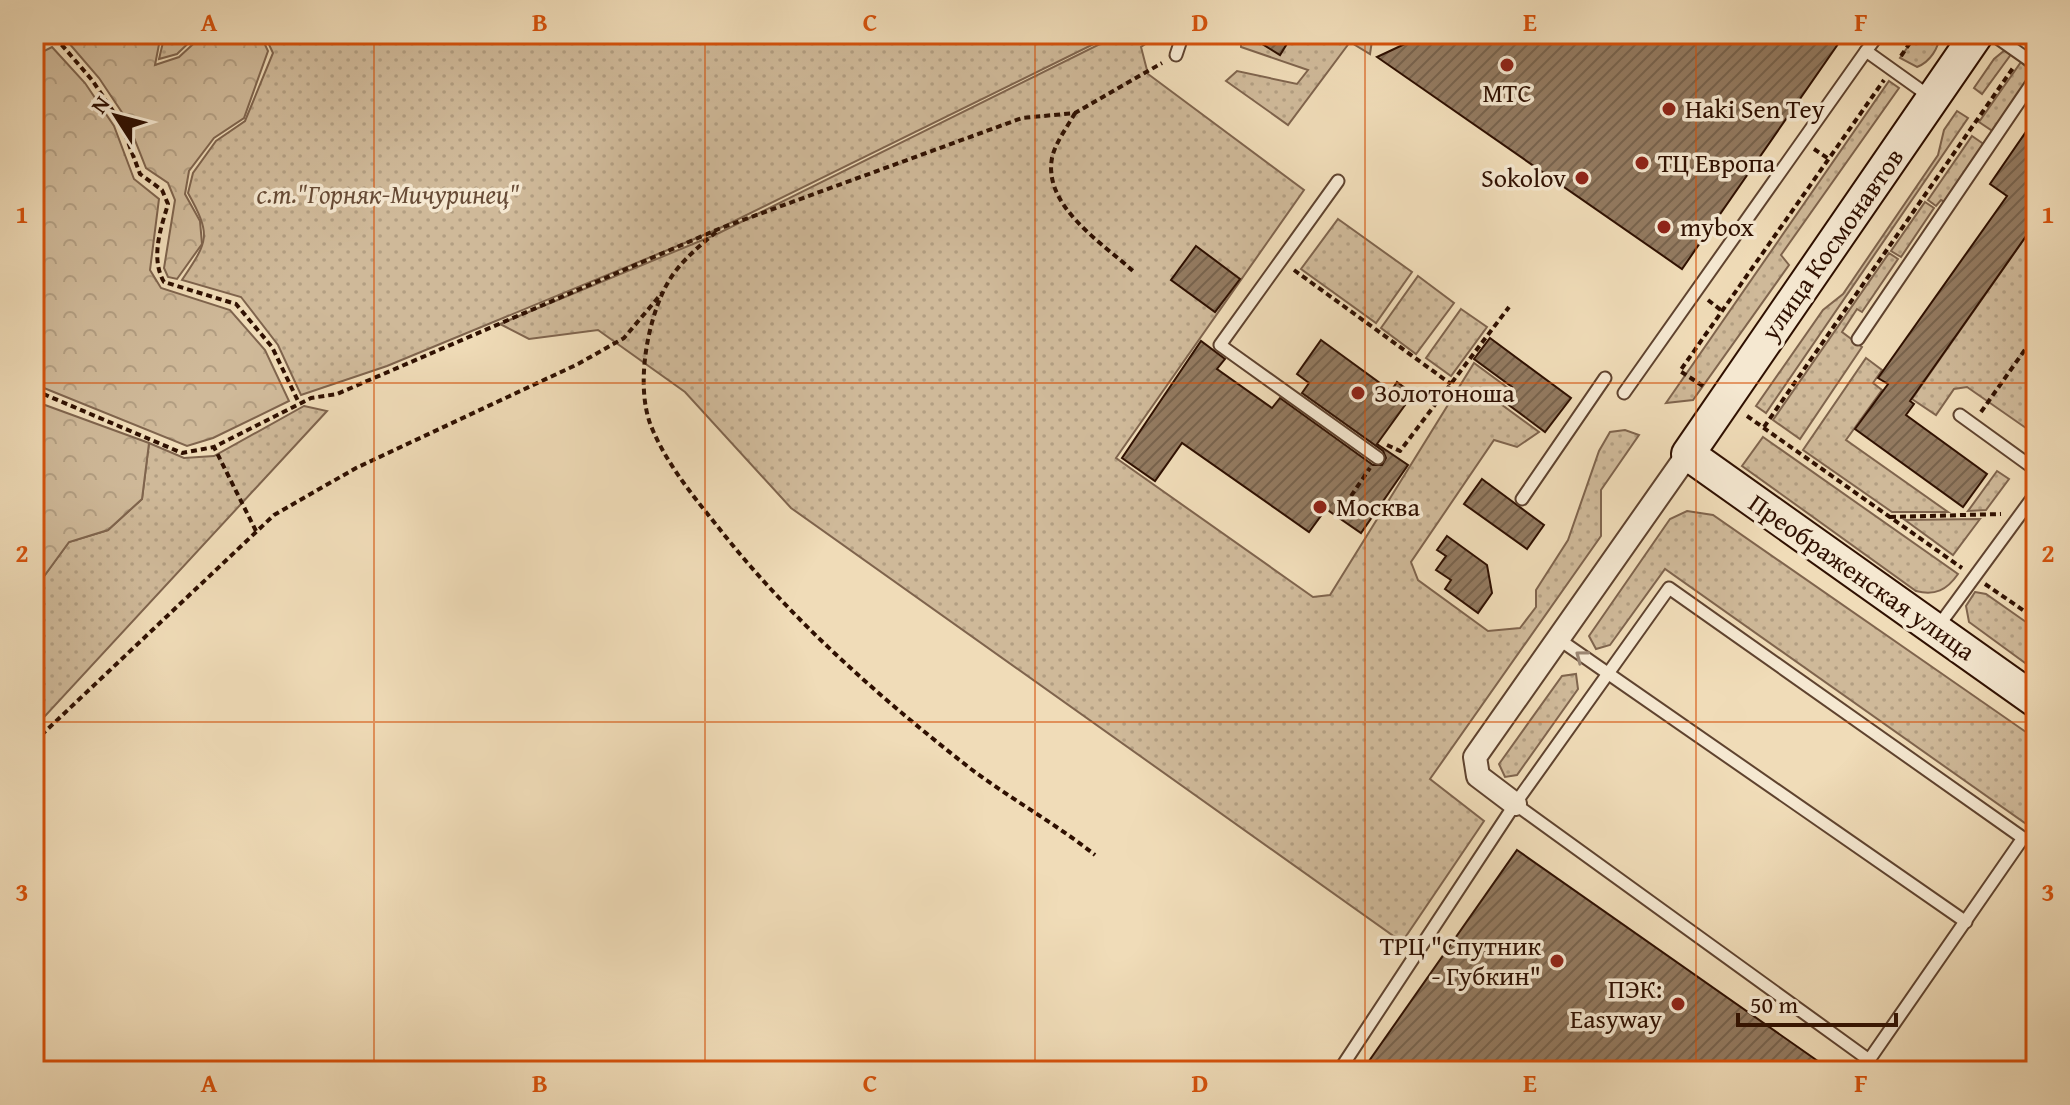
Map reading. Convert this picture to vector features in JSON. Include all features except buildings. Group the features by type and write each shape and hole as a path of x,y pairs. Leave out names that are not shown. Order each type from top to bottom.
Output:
{"main road":[{"name":"улица Космонавтов","path":"1688,454 1977,34"},
{"name":"Преображенская улица","path":"1688,454 2036,701"}],"street":[{"path":"1515,804 1478,776 1475,757 1688,454"}],"lane":[{"path":"1176,55 1183,34"},
{"path":"1624,393 1879,34"},
{"path":"1992,34 2036,65"},
{"path":"1866,51 1932,98"},
{"path":"1858,339 2036,77"},
{"path":"1338,181 1220,345 1378,458"},
{"path":"1522,499 1605,378"},
{"path":"1960,415 2036,470"},
{"path":"1935,630 2018,513 2036,493"},
{"path":"1339,1071 1515,804 1669,588 2023,838 1872,1066 1515,804"},
{"path":"1557,638 1606,675 1966,922"}],"path":[{"path":"34,45 55,37 77,34"},
{"path":"1916,34 1680,371 2036,619"},
{"path":"1764,427 2036,34"},
{"path":"55,37 92,80 121,123 140,174 162,190 168,204 160,231 156,269 164,282 236,304 272,347 299,403"},
{"path":"34,390 84,414 182,453 214,447 299,403 337,394 721,228 1022,118 1075,113 1176,55"},
{"path":"1075,113 1052,156 1053,190 1077,221 1133,271"},
{"path":"34,742 274,515 356,468 578,364 624,338 664,290 686,257 721,228"},
{"path":"1282,261 1451,384"},
{"path":"664,290 650,336 644,381 650,425 683,483 738,553 826,648 973,770 1095,855"},
{"path":"1351,496 1389,443 1400,451 1509,307"},
{"path":"1972,424 2036,334"},
{"path":"34,403 42,393"},
{"path":"214,447 256,531"},
{"path":"1888,517 2018,513"}],"green space":[{"path":"108,34 161,34 155,65 179,57 204,34 260,34 268,51 244,118 214,138 189,171 185,194 200,221 202,244 177,279 168,277 164,268 175,200 168,183 146,168 127,120 99,78 68,42 98,40"},
{"path":"165,34 198,34 177,54 159,59"},
{"name":"с.т.\"Горняк-Мичуринец\"","path":"264,34 1114,34 716,230 387,366 301,395 278,345 241,297 182,280 202,247 204,238 201,219 188,193 193,173 216,141 245,121 273,53"},
{"path":"1120,34 1160,34 1141,47 1148,74 1304,190 1116,458 1313,597 1330,595 1474,363 1508,388 1498,402 1539,432 1517,447 1494,440 1411,562 1418,580 1488,631 1520,628 1536,607 1536,590 1568,540 1599,451 1610,432 1625,430 1639,435 1601,490 1601,536 1430,779 1484,821 1402,942 791,508 685,392 598,330 529,339 500,324 717,234"},
{"path":"1241,34 1373,34 1370,54 1350,42 1288,125 1226,81 1237,71 1297,84 1308,70 1241,47"},
{"path":"1917,34 1940,34 1933,54 1917,67 1900,58"},
{"path":"52,47 85,83 114,126 134,179 159,199 150,270 161,288 230,310 265,350 289,401 213,438 187,446 34,384 34,56"},
{"path":"2005,50 2012,53 1982,94 1974,88 1994,59"},
{"path":"2021,62 2031,71 2030,79 1994,132 1979,122"},
{"path":"1889,81 1899,88 1781,255 1789,265 1693,400 1666,403"},
{"path":"1957,111 1968,118 1766,413 1756,406 1823,310 1843,294 1938,155 1944,130"},
{"path":"1972,136 1985,145 1945,202 1941,200 1936,206 1928,200"},
{"path":"1925,202 1934,208 1901,257 1891,251"},
{"path":"1338,219 1412,272 1376,323 1301,269"},
{"path":"2036,222 2036,435 1967,387 1954,389 1936,415 1912,399"},
{"path":"1889,253 1898,259 1862,312 1857,309 1842,332 1862,347 1800,439 1773,420"},
{"path":"1418,276 1454,303 1416,354 1381,328"},
{"path":"1461,309 1487,327 1451,376 1426,358"},
{"path":"1866,358 1882,370 1873,383 1882,390 1846,440 1948,512 1892,512 1803,450"},
{"path":"45,405 149,443 142,499 108,530 69,542 34,590 34,416"},
{"path":"304,406 327,411 34,728 34,590 69,542 108,530 142,499 149,443 184,458 214,456"},
{"path":"1763,437 1958,574 1940,590 1929,593 1916,591 1742,466"},
{"path":"1997,471 2009,479 1986,510 1968,511"},
{"path":"1687,511 1713,515 2036,739 2036,831 1665,569 1610,645 1596,649 1589,636 1670,519"},
{"path":"1980,519 1953,555 1905,520"},
{"path":"1975,592 1986,594 2036,629 2036,671 1969,622 1966,606"},
{"path":"1576,674 1578,689 1517,775 1505,777 1499,764 1562,676"}],"place":[{"name":"МТС","path":"1507,65"},
{"name":"Haki Sen Tey","path":"1669,109"},
{"name":"ТЦ Европа","path":"1642,163"},
{"name":"Sokolov","path":"1582,178"},
{"name":"mybox","path":"1664,227"},
{"name":"Золотоноша","path":"1358,393"},
{"name":"Москва","path":"1320,507"},
{"name":"ТРЦ \"Спутник - Губкин\"","path":"1557,961"},
{"name":"ПЭК: Easyway","path":"1678,1004"}]}
